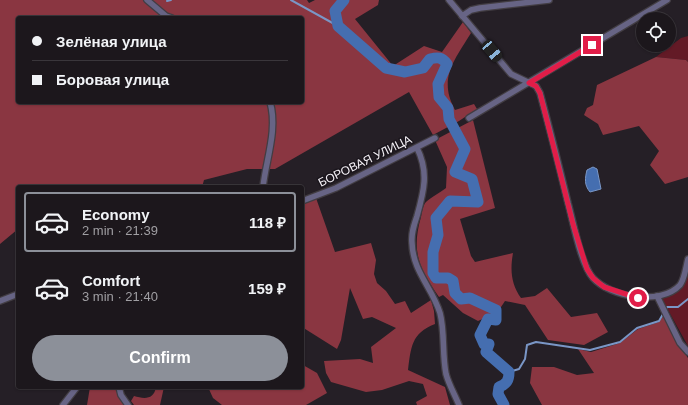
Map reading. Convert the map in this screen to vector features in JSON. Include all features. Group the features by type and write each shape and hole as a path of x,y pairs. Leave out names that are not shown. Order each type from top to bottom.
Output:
{"street":[{"path":"147,0 166,16"},
{"path":"450,0 511,74 536,86 540,93 573,224 587,269 593,278 604,287 638,298 657,296 680,285 688,259"},
{"path":"462,16 471,10 480,8 549,0"},
{"path":"469,118 667,0"},
{"path":"263,185 271,139 272,121 270,104"},
{"name":"БОРОВАЯ УЛИЦА","path":"304,200 336,188 435,138"},
{"path":"416,148 423,160 425,171 424,185 412,228 413,255 416,267 435,299 440,315 446,374 459,405"},
{"path":"0,301 16,295"},
{"path":"657,296 680,343 688,352"},
{"path":"63,405 75,389"},
{"path":"119,389 120,395 128,405"}],"shaded area":[{"path":"0,0 307,0 309,3 315,0 379,0 378,5 355,19 393,66 424,46 442,52 463,22 471,33 450,70 448,88 450,99 455,110 474,104 477,109 433,135 409,92 275,169 247,169 204,180 203,185 16,185 16,231 0,244"},
{"path":"688,36 688,62 686,60 656,57 663,52 676,52 676,42 681,38"},
{"path":"656,57 686,60 688,62 688,177 665,184 650,165 659,151 639,126 603,135 598,124 584,115 587,108 593,105 597,85"},
{"path":"473,120 495,208 460,219 471,256 475,262 513,253 512,277 521,298 535,296 547,288 571,317 597,313 608,332 584,345 548,340 525,305 505,301 495,316 489,316 478,321 463,313 443,295 439,297 432,287 426,277 419,259 417,240 418,229 425,203 446,188 447,167 435,140"},
{"path":"316,198 335,252 371,243 376,260 374,274 377,283 386,291 395,304 405,301 411,313 431,300 435,324 421,332 414,342 408,370 445,387 450,405 417,405 416,402 427,396 423,384 409,381 382,390 366,392 331,382 326,373 324,361 360,359 373,363 371,347 396,328 372,317 363,319 350,288 341,340 337,349 304,328 304,202"},
{"path":"688,275 688,346 662,299 682,287"},
{"path":"664,315 678,344 688,358 688,405 542,405 530,383 532,367 554,367 577,375 594,373 578,349 591,352 620,343 638,329 659,322"},
{"path":"304,366 317,373 327,393 306,405 222,405 213,398 209,389 304,389"},
{"path":"90,389 117,389 119,397 125,405 87,405"},
{"path":"156,389 164,389 160,405 134,405 131,401 134,396 148,398"}],"water":[{"path":"593,167 597,169 601,189 590,192 586,184 586,176 587,170"}],"waterway":[{"path":"167,1 171,0"},
{"path":"291,0 338,26"},
{"path":"344,0 335,11 338,26 386,68 405,72 423,68 430,59 435,58 440,58 447,64 438,84 439,97 448,108 449,119 465,149 455,172 472,179 478,202 450,201 436,218 438,235 433,252 433,273 436,278 448,278 453,281 455,293 461,299 470,298 496,310 496,320 488,319 480,335 484,344 489,344 486,352 509,372 507,381 504,385 499,387 498,394 504,405"},
{"path":"509,372 519,369 525,359 527,345 536,342 590,350 620,342 637,328 659,321 667,307 678,307 688,299"}],"route":[{"path":"592,45 529,83 536,86 540,93 573,224 587,269 593,278 604,287 638,298"}]}
